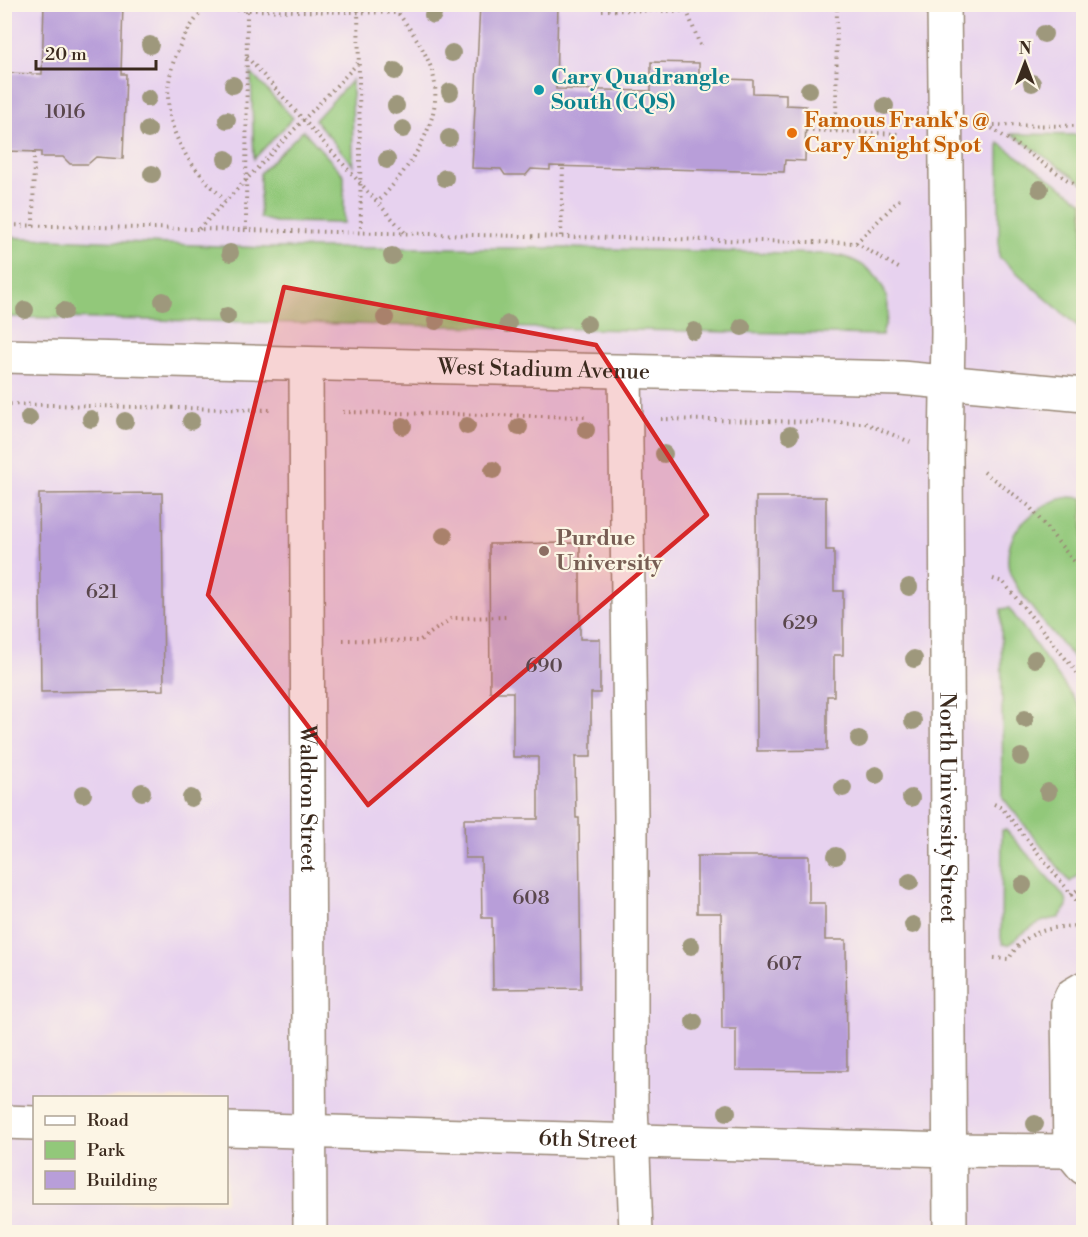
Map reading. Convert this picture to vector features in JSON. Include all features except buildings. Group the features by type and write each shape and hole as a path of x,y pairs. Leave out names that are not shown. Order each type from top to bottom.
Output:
{"street":[{"name":"North University Street","path":"944,4 948,384 950,1233"},
{"name":"West Stadium Avenue","path":"4,356 890,378 1083,395"},
{"name":"Waldron Street","path":"306,364 310,1233"},
{"path":"625,372 633,1141 636,1233"},
{"path":"1077,1160 1068,1004 1072,995 1083,988"},
{"path":"4,1122 33,1123"},
{"name":"6th Street","path":"228,1129 950,1150 1077,1160"}],"path":[{"path":"357,4 361,232"},
{"path":"602,4 602,10 687,11 701,48"},
{"path":"836,131 837,4"},
{"path":"884,4 899,5"},
{"path":"246,229 247,7"},
{"path":"225,201 182,149 168,110 168,91 173,57 186,29 204,9 247,7 398,14 418,39 431,67 434,86 433,112 426,135 414,158 378,202"},
{"path":"247,57 406,234"},
{"path":"199,229 358,63"},
{"path":"1083,126 987,125 1083,190"},
{"path":"806,130 899,134"},
{"path":"33,226 34,152"},
{"path":"561,236 562,166"},
{"path":"856,243 901,198"},
{"path":"4,225 856,243 902,270"},
{"path":"4,404 269,410"},
{"path":"990,475 1029,506 1083,574"},
{"path":"993,579 1003,582 1083,681"},
{"path":"373,642 418,641 452,618 507,617"},
{"path":"994,804 1001,807 1083,910"},
{"path":"1071,895 1083,885"},
{"path":"994,958 1009,959 1016,945 1040,930 1083,926"},
{"path":"852,1233 860,1230 902,1231"}],"highlighted area":[{"path":"284,287 596,345 707,515 368,805 208,595"}],"shaded area":[{"name":"Purdue University","path":"5,5 1083,5 1083,1232 5,1232"}],"green space":[{"path":"251,73 293,118 254,159"},
{"path":"352,80 353,165 315,120"},
{"path":"303,130 344,175 344,223 275,222 260,218 260,173"},
{"path":"1012,134 1083,135 1083,183"},
{"path":"999,143 1083,202 1083,331 999,257"},
{"path":"5,237 265,248 566,248 828,254 851,259 861,264 878,279 887,300 888,316 882,335 5,317"},
{"path":"1070,497 1083,498 1083,669 1021,593 1013,581 1008,563 1013,536 1021,525 1046,505"},
{"path":"1009,608 1083,711 1083,871 1070,882 1003,798 1001,609"},
{"path":"1002,830 1006,830 1066,898 1067,906 1059,918 1038,924 1008,945 1003,944 1001,938"}],"place":[{"name":"Cary Quadrangle South (CQS)","path":"539,90"},
{"name":"Famous Frank's @ Cary Knight Spot","path":"792,133"},
{"name":"Purdue University","path":"544,551"}]}
